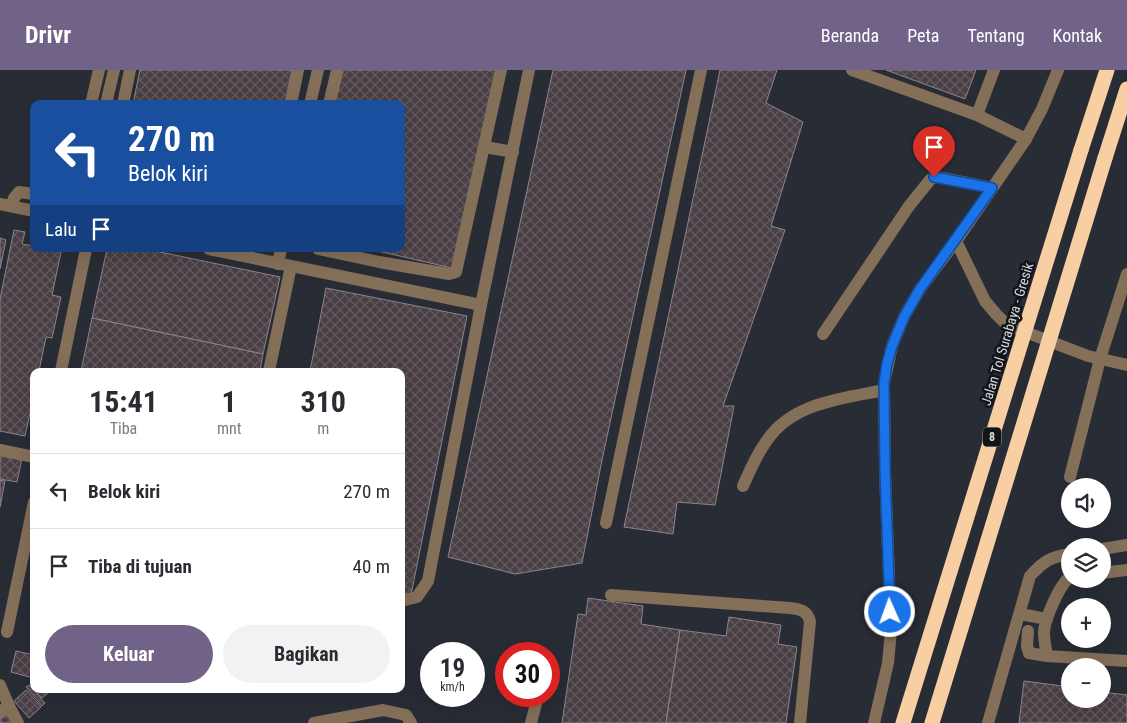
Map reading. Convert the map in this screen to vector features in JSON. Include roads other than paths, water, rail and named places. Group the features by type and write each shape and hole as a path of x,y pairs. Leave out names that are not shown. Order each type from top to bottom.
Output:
{"highway":[{"name":"Jalan Tol Surabaya - Gresik","path":"903,723 1107,70"},
{"name":"8","path":"932,723 1127,89"}],"street":[{"path":"93,100 99,70 129,74 124,100"},
{"path":"292,100 298,70"},
{"path":"311,100 318,70"},
{"path":"330,100 337,70"},
{"path":"332,252 449,274 456,272 501,70"},
{"path":"405,600 417,597 428,581 481,305 529,70"},
{"path":"606,523 701,70"},
{"path":"852,70 977,115 1026,140"},
{"path":"977,115 994,70"},
{"path":"874,723 888,663 891,631 884,390 887,364 892,346 904,317 920,289 956,241 1026,140 1042,109 1058,70"},
{"path":"107,100 114,72"},
{"path":"484,147 513,152"},
{"path":"823,334 909,206 930,180 934,177 942,178 992,188"},
{"path":"30,193 17,193 6,205 30,211"},
{"path":"956,241 985,301 1007,324 1100,359 1127,364"},
{"path":"62,368 85,252"},
{"path":"223,252 481,305"},
{"path":"269,368 285,265 282,252"},
{"path":"375,283 379,262"},
{"path":"1070,476 1100,359 1127,274"},
{"path":"743,486 758,454 772,434 785,421 824,402 884,390"},
{"path":"0,450 30,456"},
{"path":"7,632 30,521"},
{"path":"1111,548 1127,545"},
{"path":"1061,555 1054,556 1041,564 1030,576 1020,614 1022,631 1029,653 1047,656 1127,660"},
{"path":"1111,572 1127,570"},
{"path":"1047,656 1044,633 1047,619 1061,586"},
{"path":"611,595 790,608 808,614 810,622 800,723"},
{"path":"1020,614 1047,619"},
{"path":"1022,631 1044,633"},
{"path":"988,723 1022,631"},
{"path":"0,685 5,709 18,723"},
{"path":"531,723 535,707"},
{"path":"314,723 382,710 406,716 411,723"}]}
